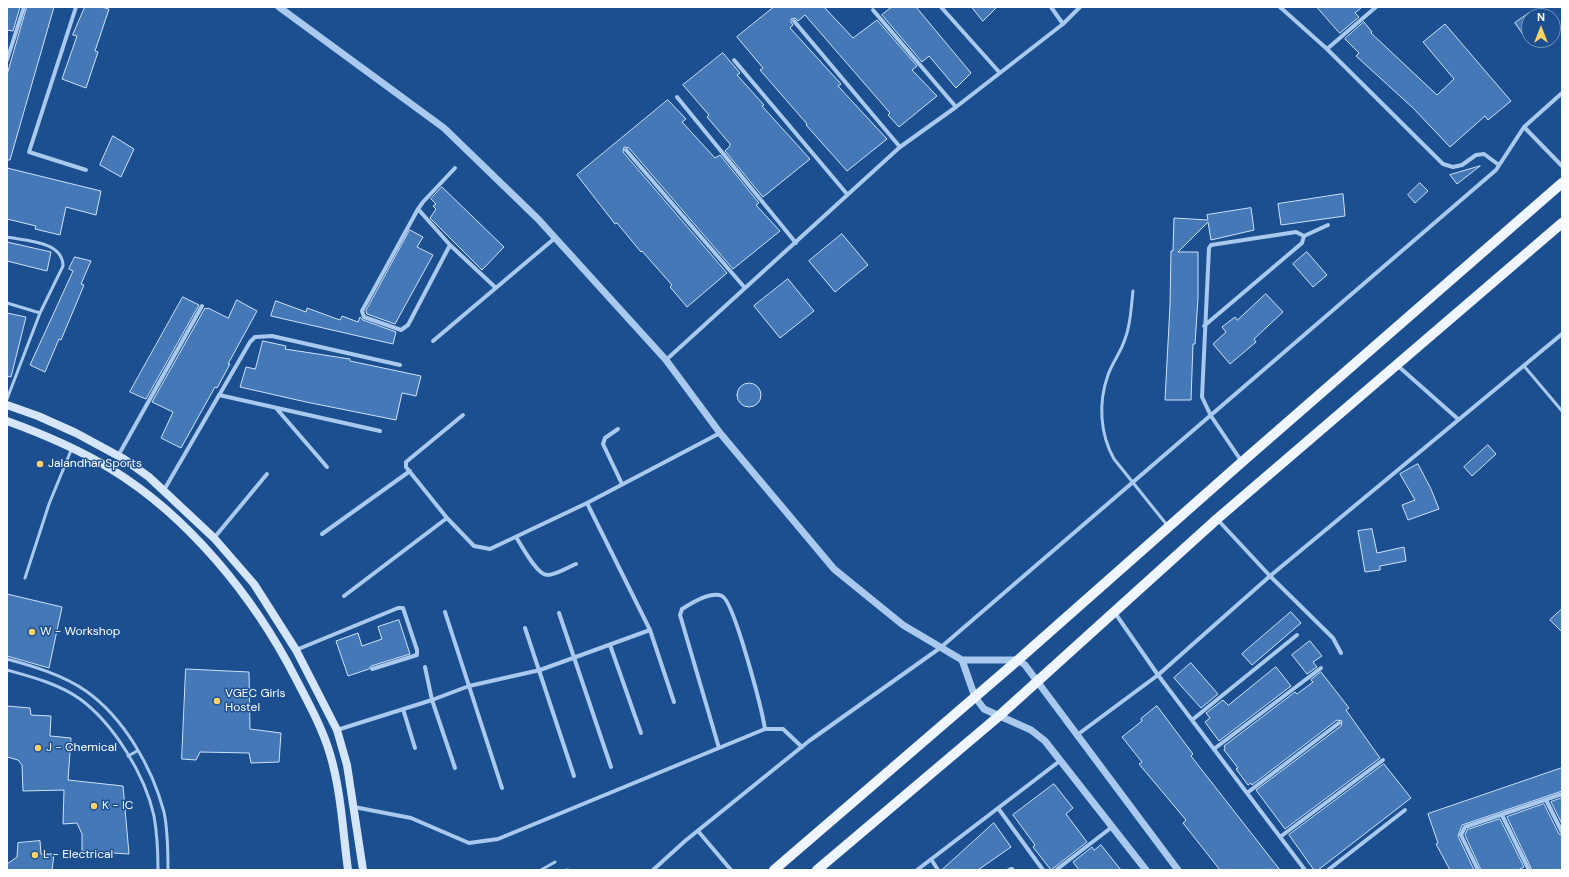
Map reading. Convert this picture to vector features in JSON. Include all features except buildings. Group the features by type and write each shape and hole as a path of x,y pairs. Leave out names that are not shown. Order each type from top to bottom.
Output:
{"main road":[{"path":"774,870 1018,660 1562,183"},
{"path":"817,870 999,716 1217,518 1398,366 1562,223"},
{"path":"7,405 55,423 121,458 164,490 214,538 254,584 276,615 296,650 337,730 344,751 362,870"},
{"path":"7,421 73,448 116,472 146,493 198,541 237,585 264,622 304,693 324,736 334,770 348,870"},
{"path":"116,472 121,458"},
{"path":"264,622 276,615"},
{"path":"330,754 344,751"}],"street":[{"path":"7,60 24,7"},
{"path":"76,7 29,152 86,170"},
{"path":"279,7 444,128 538,219 666,360 720,433 834,569 903,625 962,660 1018,660 1025,665 1038,680 1175,869"},
{"path":"941,7 1000,73"},
{"path":"1051,7 1063,24"},
{"path":"666,360 900,147 1000,73 1063,24 1080,7"},
{"path":"1280,7 1327,49 1443,164 1453,167 1462,165 1476,155 1484,154 1499,165"},
{"path":"1327,49 1376,7"},
{"path":"873,10 956,107"},
{"path":"794,21 900,147"},
{"path":"734,60 847,194"},
{"path":"653,870 698,831 802,747 940,648 1496,170 1524,127 1562,93"},
{"path":"677,97 796,243"},
{"path":"1524,127 1562,166"},
{"path":"626,150 745,288"},
{"path":"450,245 408,325 401,330 364,317 362,311 418,209 427,197 455,168"},
{"path":"418,209 450,245 496,288"},
{"path":"1204,326 1302,243 1304,236 1328,225"},
{"path":"1242,462 1211,416 1202,393 1204,326 1210,246 1296,232 1304,236"},
{"path":"433,341 555,238"},
{"path":"121,458 202,306"},
{"path":"1077,735 1158,675 1270,576 1562,334"},
{"path":"164,490 250,342 255,337 272,336 400,365"},
{"path":"1398,366 1458,419"},
{"path":"219,395 380,431"},
{"path":"275,408 327,467"},
{"path":"463,415 408,458 406,467 447,518 474,546 490,549 587,503 720,433"},
{"path":"618,429 605,438 603,444 622,484"},
{"path":"322,534 410,472"},
{"path":"214,538 267,474"},
{"path":"587,503 650,630 674,702"},
{"path":"344,596 447,518"},
{"path":"1217,518 1270,576 1333,638 1341,653"},
{"path":"516,537 536,568 543,574 551,575 576,564"},
{"path":"719,748 680,615 682,609 709,595 720,595 725,598 735,622 756,689 765,729"},
{"path":"296,650 398,608 403,608 418,650 417,655 372,669"},
{"path":"1113,611 1158,675 1305,870"},
{"path":"445,612 502,788"},
{"path":"559,613 576,658 611,767"},
{"path":"525,628 574,776"},
{"path":"337,730 432,700 469,686 540,670 650,630"},
{"path":"1192,720 1298,635"},
{"path":"610,645 641,733"},
{"path":"962,660 975,697 984,709 1031,730 1045,742 1061,760 1146,870"},
{"path":"425,667 432,700 455,768"},
{"path":"1214,749 1321,668"},
{"path":"403,709 415,748"},
{"path":"1247,793 1339,723"},
{"path":"353,806 411,818 458,839 469,842 481,842 498,839 765,729 782,729 802,747"},
{"path":"917,870 1061,760"},
{"path":"1280,837 1383,760"},
{"path":"1478,870 1463,839 1462,831 1469,825 1562,794"},
{"path":"1546,800 1562,832"},
{"path":"998,808 1043,870"},
{"path":"1328,870 1405,810"},
{"path":"1502,815 1529,870"},
{"path":"1056,870 1112,827"},
{"path":"698,831 731,870"},
{"path":"931,859 938,870"}],"lane":[{"path":"7,237 49,246 59,252 63,258 63,266 40,313 7,399"},
{"path":"1133,291 1125,339 1108,374 1102,405 1104,432 1109,449 1114,459 1168,527"},
{"path":"7,303 40,313"},
{"path":"1524,366 1562,411"},
{"path":"25,578 49,504 73,448"},
{"path":"7,659 72,682 86,691 111,712 137,751 146,768 164,813 168,842 168,870"},
{"path":"7,670 58,688 80,699 103,719 118,739 128,756 137,773 154,815 158,870"},
{"path":"128,756 137,751"},
{"path":"541,870 555,862"}],"place":[{"name":"Jalandhar Sports","path":"40,464"},
{"name":"W - Workshop","path":"32,632"},
{"name":"VGEC Girls Hostel","path":"217,701"},
{"name":"J - Chemical","path":"38,748"},
{"name":"K - IC","path":"94,806"},
{"name":"L - Electrical","path":"35,855"}]}
